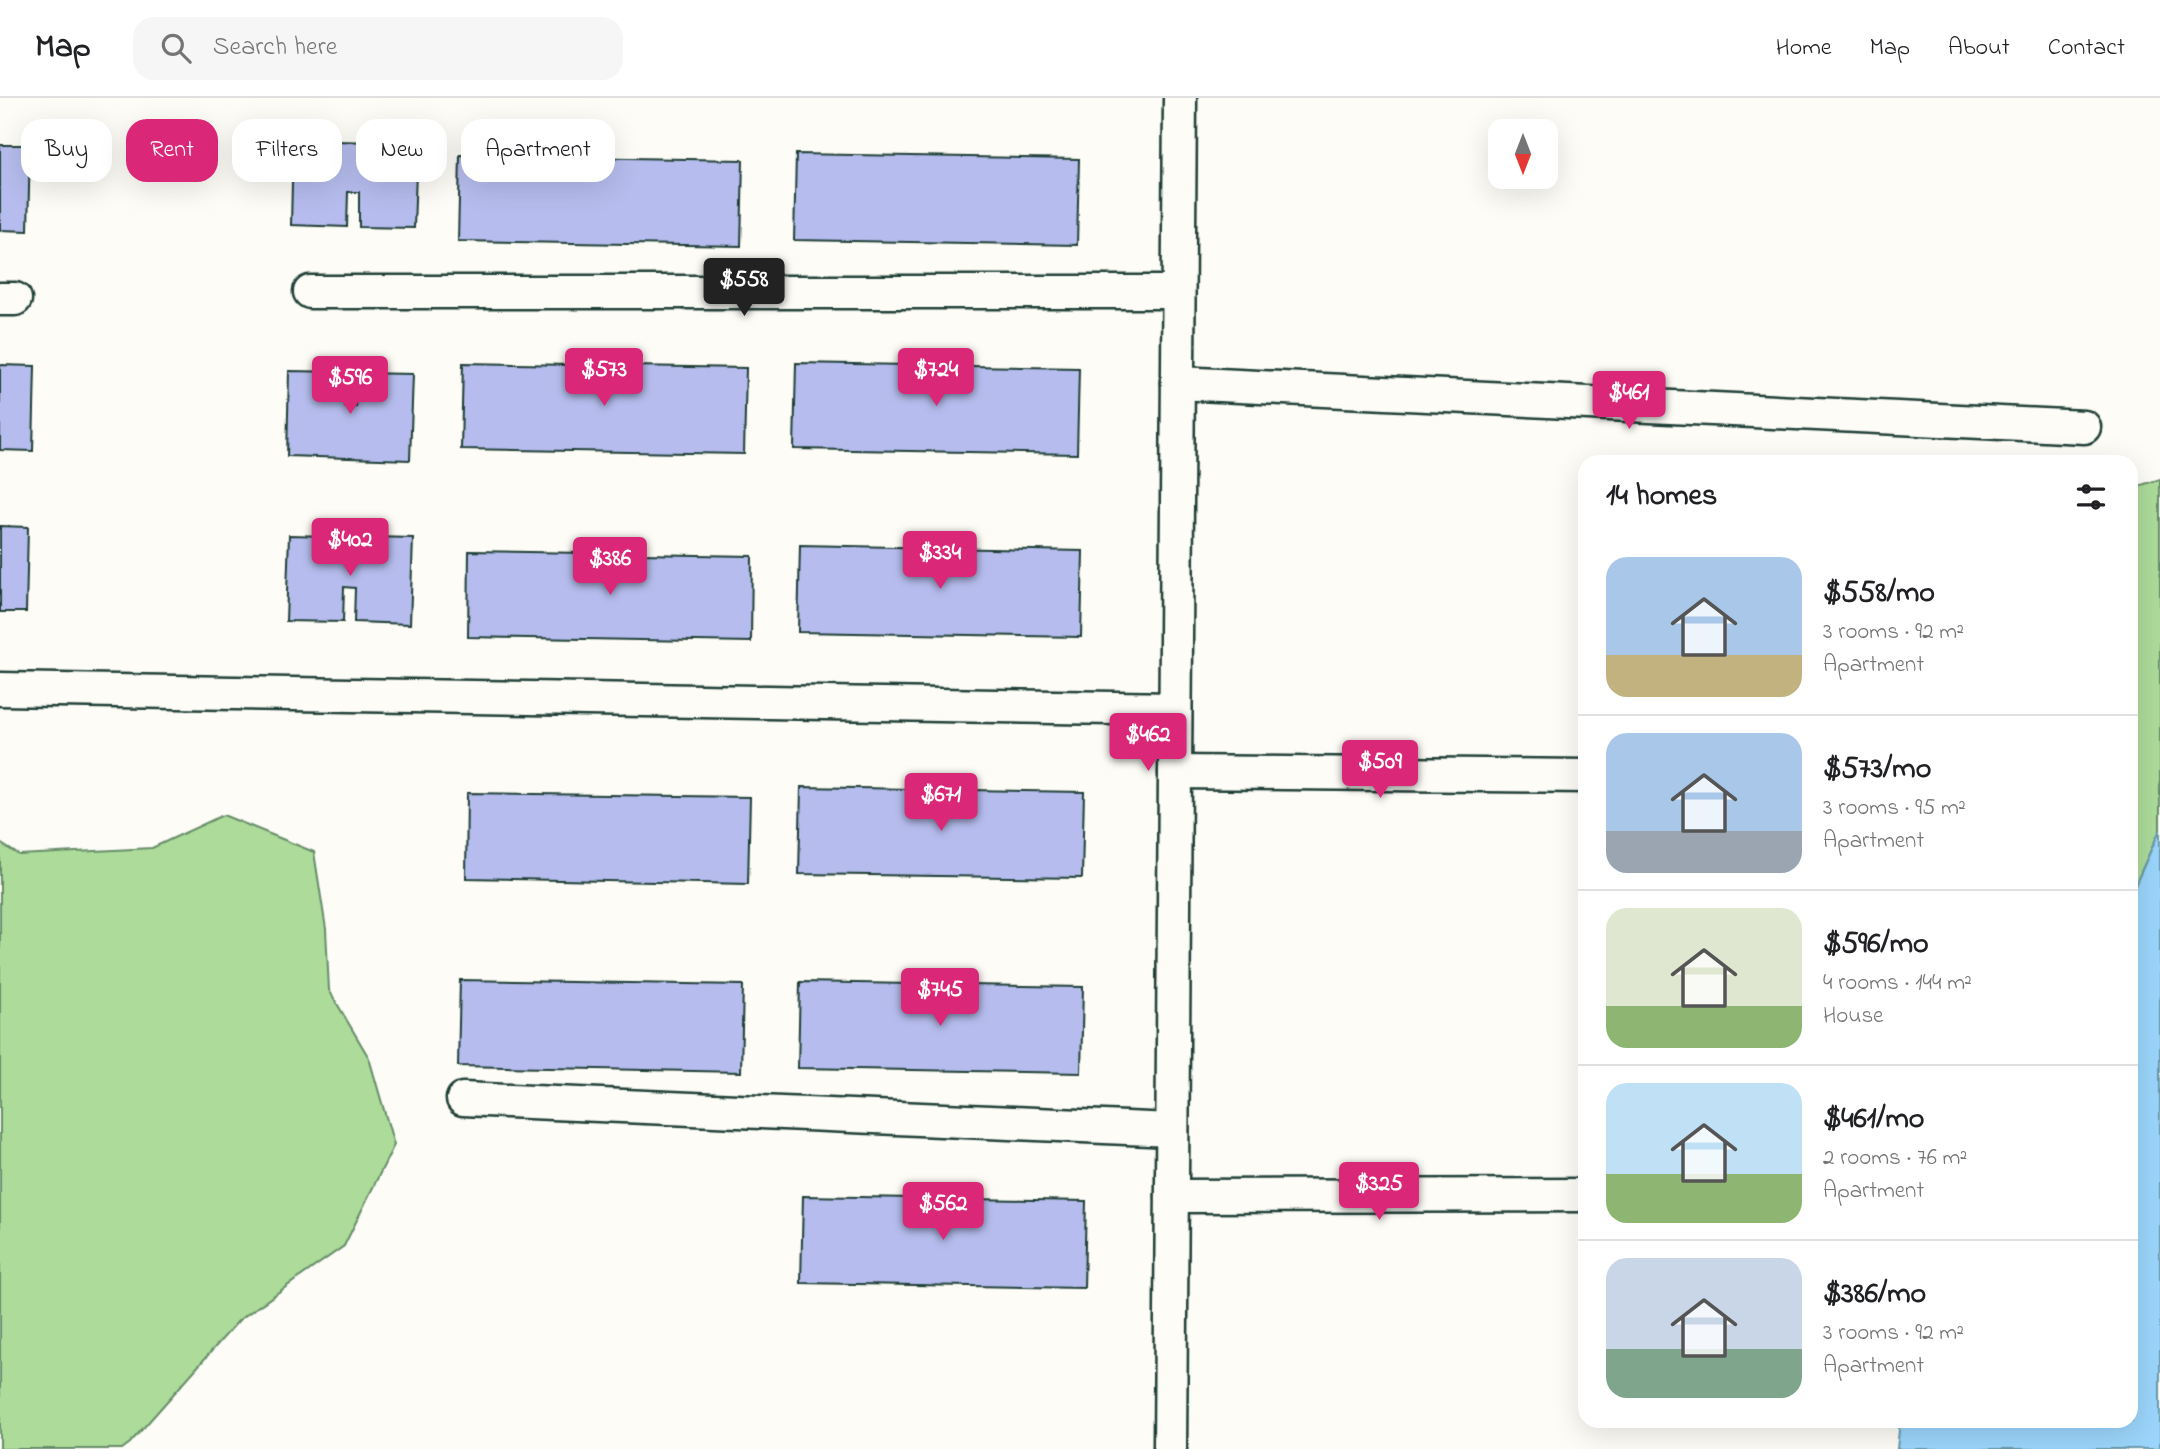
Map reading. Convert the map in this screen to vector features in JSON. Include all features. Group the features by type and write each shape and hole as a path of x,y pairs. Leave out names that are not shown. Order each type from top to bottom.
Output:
{"street":[{"path":"1170,1449 1180,98"},
{"path":"310,292 1178,292"},
{"path":"1178,383 2084,427"},
{"path":"0,689 1175,709"},
{"path":"1175,772 1578,776"},
{"path":"463,1098 1172,1130"},
{"path":"1172,1196 1578,1195"}],"green space":[{"path":"2160,479 2160,830 2138,879 2138,486"},
{"path":"223,815 314,852 326,929 329,990 369,1058 394,1145 344,1246 239,1320 130,1443 122,1449 0,1449 0,843 19,855 152,848"}],"water":[{"path":"2160,830 2160,1449 1897,1449 1899,1428 2138,1428 2138,879"}],"building":[{"path":"342,141 356,142 356,182 416,182 414,228 359,227 359,192 348,192 347,227 291,225 292,182 342,182"},
{"path":"0,145 21,145 21,182 29,182 28,231 0,230"},
{"path":"796,154 1079,159 1077,245 794,240"},
{"path":"460,155 461,182 615,182 615,158 743,160 741,246 458,241"},
{"path":"463,363 746,368 744,454 461,449"},
{"path":"796,363 1079,368 1077,454 794,449"},
{"path":"0,365 35,366 33,451 0,450"},
{"path":"289,371 346,372 345,407 356,407 357,373 413,374 410,460 287,456"},
{"path":"0,526 28,527 26,612 0,612"},
{"path":"289,535 413,538 410,624 354,622 355,588 344,587 343,622 286,621"},
{"path":"800,545 1083,551 1081,637 798,632"},
{"path":"469,551 752,556 751,642 468,637"},
{"path":"801,787 1084,792 1082,878 799,874"},
{"path":"467,793 750,797 748,884 466,878"},
{"path":"460,980 743,985 741,1072 458,1066"},
{"path":"800,982 1083,987 1081,1073 798,1068"},
{"path":"803,1196 1086,1201 1084,1288 801,1283"}]}
